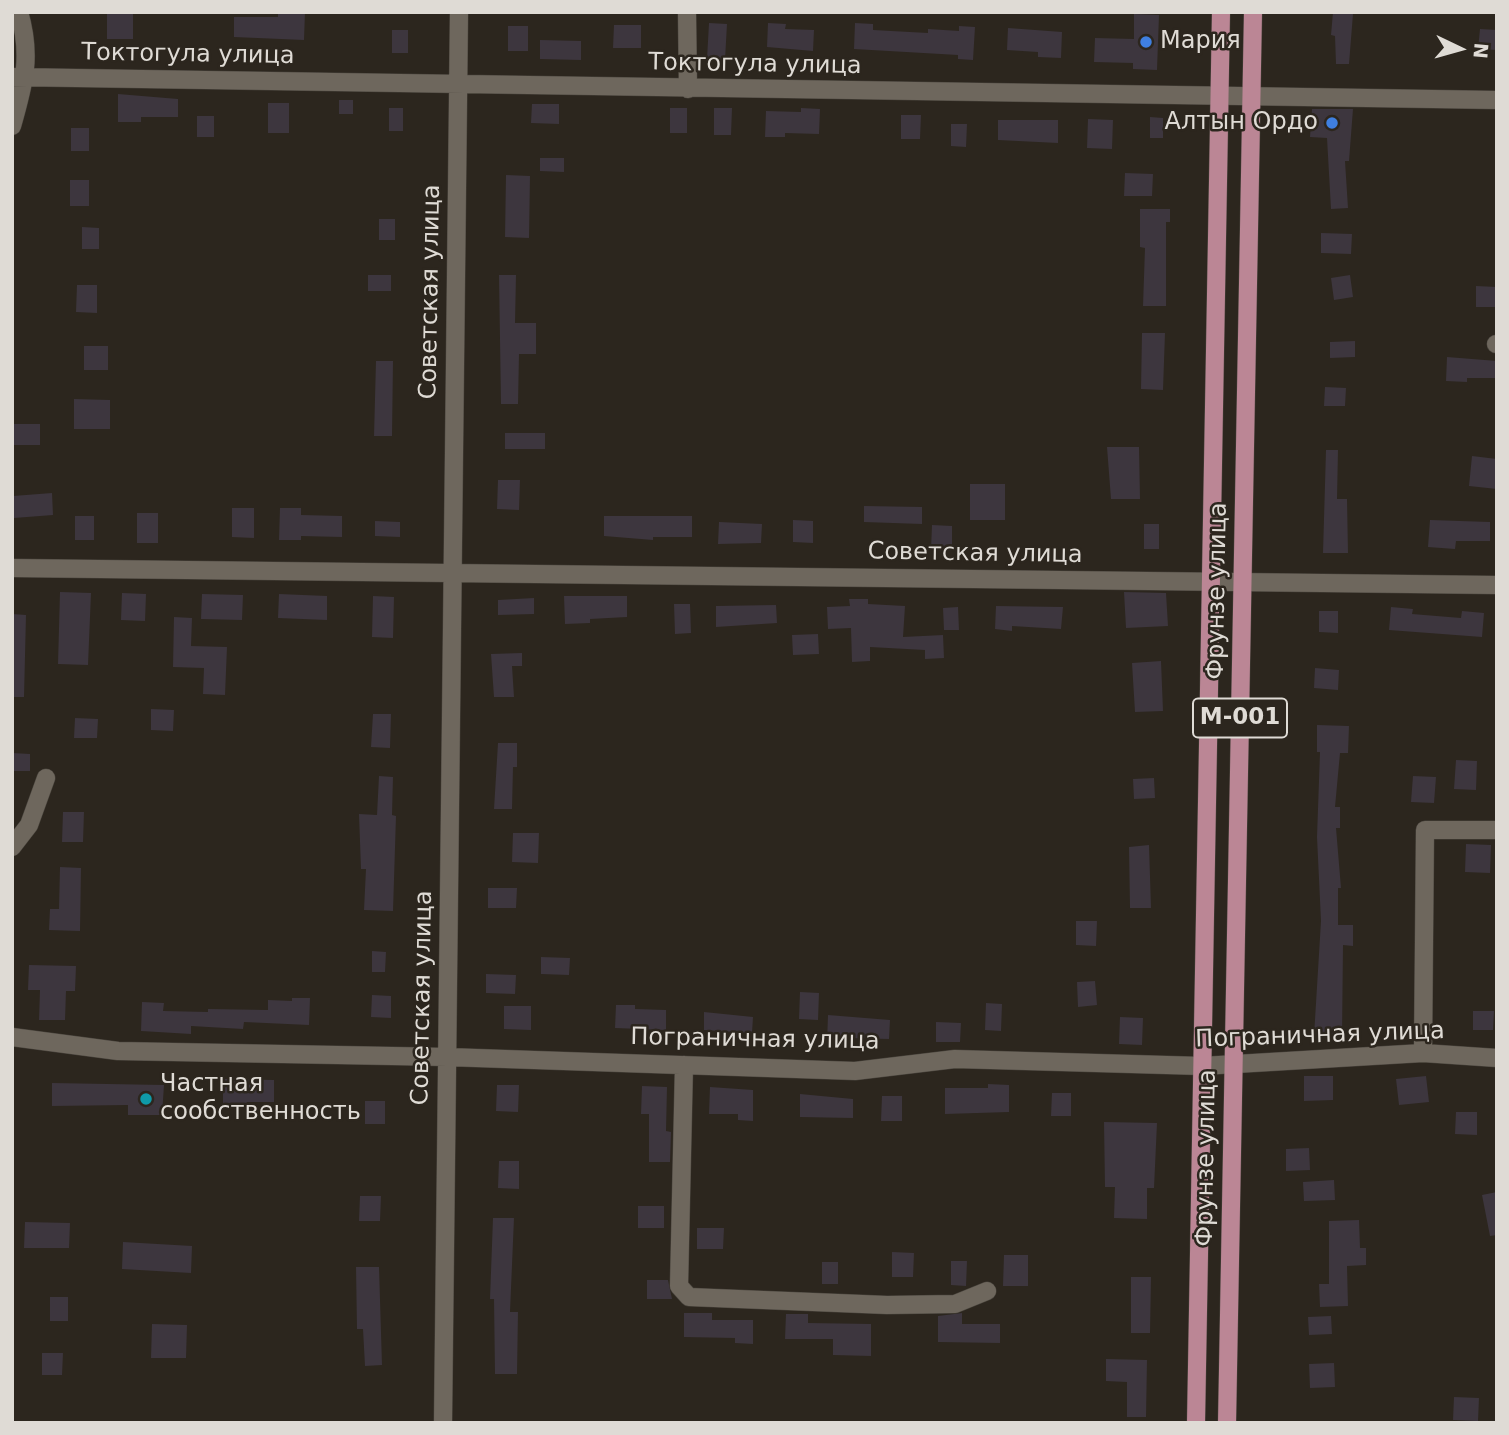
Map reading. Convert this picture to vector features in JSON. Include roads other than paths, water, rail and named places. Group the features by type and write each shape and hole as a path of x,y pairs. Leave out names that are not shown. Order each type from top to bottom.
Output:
{"main road":[{"name":"Фрунзе улица","path":"1196,1423 1221,12"},
{"name":"Фрунзе улица","path":"1227,1423 1253,12"}],"street":[{"path":"12,126 27,37 19,12"},
{"name":"Советская улица","path":"443,1423 459,12"},
{"path":"687,12 688,89"},
{"name":"Токтогула улица","path":"19,77 1497,100"},
{"name":"Советская улица","path":"12,568 1497,585"},
{"path":"12,847 29,825 46,778"},
{"path":"1423,1053 1425,830 1497,830"},
{"name":"Пограничная улица","path":"12,1037 118,1051 447,1057 855,1071 955,1059 1202,1066 1423,1053 1497,1058"},
{"path":"684,1065 679,1286 689,1297 887,1305 955,1304 987,1291"}],"place":[{"name":"Мария","path":"1146,42"},
{"name":"Алтын Ордо","path":"1332,123"},
{"name":"Частная сообственность","path":"146,1099"}]}
